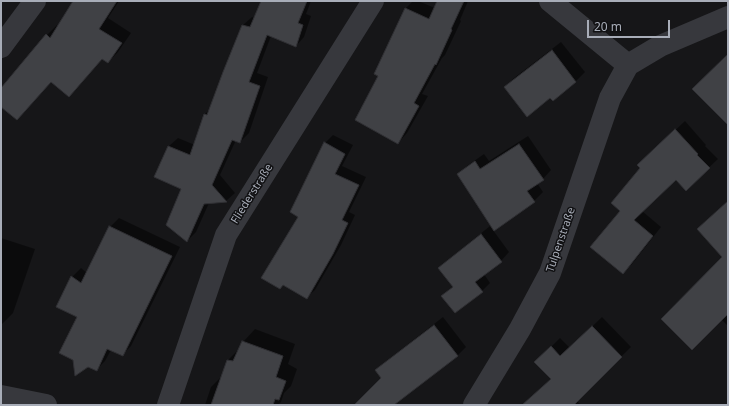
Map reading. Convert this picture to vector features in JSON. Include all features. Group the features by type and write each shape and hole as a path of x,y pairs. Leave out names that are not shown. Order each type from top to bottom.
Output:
{"street":[{"path":"1,47 35,1"},
{"name":"Fliederstraße","path":"168,405 226,235 373,1"},
{"path":"550,1 628,65 660,46 728,17"},
{"name":"Tulpenstraße","path":"474,405 520,329 550,273 610,98 628,65"},
{"path":"1,396 46,405"}],"building":[{"path":"73,1 117,1 99,29 122,43 108,63 102,59 69,97 51,82 17,120 1,107 1,88 46,34 50,38"},
{"path":"261,1 307,1 298,23 303,25 296,47 267,35 249,82 260,86 240,143 232,140 212,185 227,202 204,204 187,242 166,225 181,189 154,177 168,146 190,155 204,114 207,115 242,25 250,27"},
{"path":"437,1 464,1 436,65 435,64 414,103 419,106 398,144 355,120 378,76 374,74 405,8 429,19"},
{"path":"552,50 576,82 553,101 550,98 527,117 504,87"},
{"path":"728,54 728,125 692,89"},
{"path":"675,129 710,168 686,191 676,180 634,220 653,236 623,274 590,247 620,211 611,203 640,168 637,165"},
{"path":"324,142 345,154 335,174 359,185 342,220 348,223 333,254 307,299 283,285 280,289 261,278 298,217 290,212"},
{"path":"519,144 544,180 527,191 535,202 494,231 457,174 475,161 480,169"},
{"path":"728,201 728,314 692,350 661,319 722,257 697,229"},
{"path":"109,226 172,256 123,356 107,349 97,371 88,367 75,376 73,360 59,353 77,317 56,307 71,276 81,283"},
{"path":"481,234 502,262 475,282 483,292 455,313 441,296 453,287 438,268"},
{"path":"434,325 458,356 394,405 354,405 381,378 375,370"},
{"path":"592,326 622,357 574,405 522,405 551,379 534,362 551,346 560,356"},
{"path":"242,341 283,356 276,377 286,381 279,400 275,399 273,405 211,405 227,360 233,361"}]}
